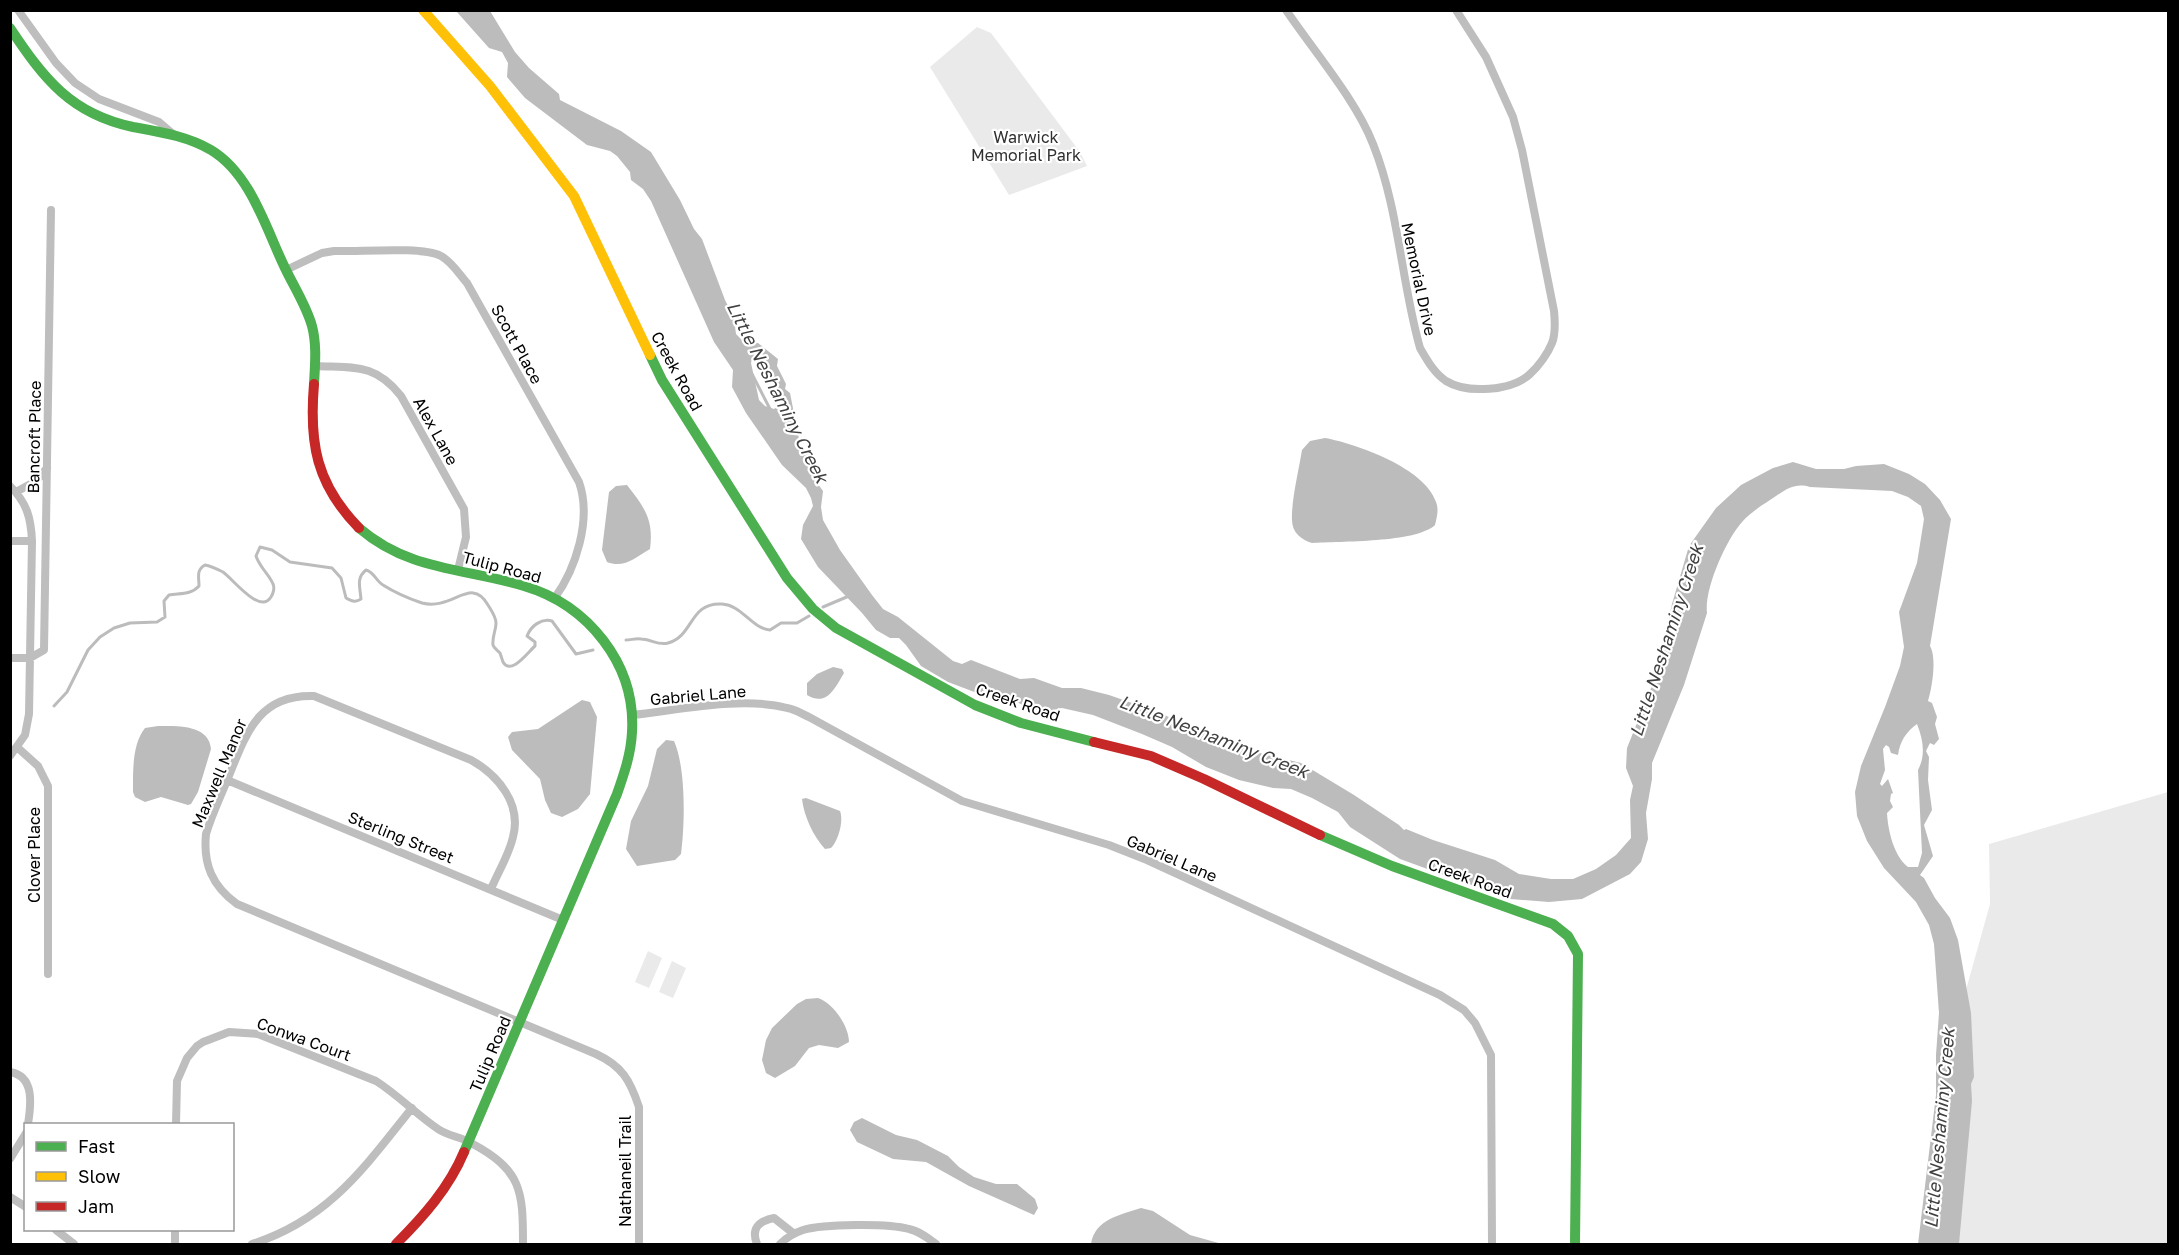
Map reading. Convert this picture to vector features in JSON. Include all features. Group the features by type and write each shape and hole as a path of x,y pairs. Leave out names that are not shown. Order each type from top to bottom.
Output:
{"street":[{"name":"Tulip Road","path":"18,10 56,63 75,83 99,99 159,122 174,135"},
{"name":"Creek Road","path":"423,10 505,104 569,188 583,212 634,323 668,389 787,579 813,609 836,628 975,705 1021,723 1151,756 1196,775 1339,844 1564,930 1572,940 1578,954 1575,1245"},
{"name":"Memorial Drive","path":"1286,10 1352,104 1373,142 1386,185 1420,348 1430,366 1444,380 1458,387 1477,390 1516,382 1529,375 1552,344 1555,330 1554,310 1522,150 1513,117 1486,57 1456,10"},
{"name":"Tulip Road","path":"10,28 40,73 73,103 112,121 196,141 225,160 237,174 249,192 313,330 316,366 313,441 324,477 338,503 368,537 416,561 527,586 554,599 581,615 608,645 623,677 632,715 633,734 626,768 457,1169 423,1216 396,1245"},
{"name":"Bancroft Place","path":"30,658 44,650 51,210"},
{"name":"Scott Place","path":"286,270 322,253 334,251 423,251 448,262 467,283 582,492 583,524 572,569 565,585 554,599"},
{"name":"Alex Lane","path":"316,366 374,372 389,382 401,396 464,509 466,537 458,570"},
{"path":"10,756 18,748 25,735 29,719 32,541 28,511 14,489 36,481 47,468"},
{"path":"10,541 32,541"},
{"path":"10,658 30,658"},
{"name":"Maxwell Manor","path":"491,889 515,827 509,797 486,768 314,696 294,697 271,706 257,717 246,734 209,824 205,854 209,872 217,886 237,904 520,1022"},
{"name":"Gabriel Lane","path":"632,715 736,704 765,703 789,708 962,801 1109,845 1147,860 1448,1000 1464,1010 1475,1023 1491,1055 1492,1245"},
{"name":"Clover Place","path":"18,748 38,766 48,786 48,974"},
{"name":"Sterling Street","path":"227,780 563,920"},
{"name":"Nathaneil Trail","path":"520,1022 608,1060 623,1072 632,1088 639,1107 639,1245"},
{"name":"Conwa Court","path":"176,1123 177,1081 187,1058 196,1046 229,1032 258,1034 366,1077 391,1091 438,1129 491,1154 504,1165 516,1182 523,1205 523,1245"},
{"path":"10,1072 19,1074 28,1083 30,1096 28,1123"},
{"path":"252,1245 295,1225 340,1194 360,1173 412,1108"},
{"path":"10,1159 24,1136"},
{"path":"10,1197 24,1207"},
{"path":"757,1245 754,1237 756,1227 763,1220 774,1218 794,1233"},
{"path":"780,1245 794,1233 828,1226 897,1226 925,1235 936,1245"},
{"path":"57,1231 74,1245"}],"green space":[{"name":"Warwick Memorial Park","path":"977,27 991,33 1080,152 1087,166 1009,195 930,67"},
{"path":"2168,792 2168,1244 1950,1244 1964,997 1990,904 1989,844"},
{"path":"648,951 662,958 649,988 635,982"},
{"path":"672,961 686,968 673,998 659,992"}],"water":[{"path":"456,11 490,11 515,52 529,68 559,94 560,100 621,131 651,152 680,200 694,229 702,239 734,318 736,334 743,341 758,343 778,359 777,366 786,384 785,389 790,393 800,444 819,465 820,471 815,480 823,491 821,507 823,520 840,550 883,609 898,617 953,661 962,664 971,660 1020,679 1034,678 1062,688 1081,688 1137,703 1256,752 1301,763 1354,795 1404,830 1495,860 1519,874 1551,879 1573,879 1596,869 1616,855 1631,838 1630,800 1633,786 1626,768 1627,748 1659,668 1672,604 1689,546 1716,508 1741,485 1773,468 1793,462 1816,469 1844,469 1884,464 1909,474 1925,484 1940,500 1951,519 1930,646 1933,665 1928,701 1932,703 1937,717 1935,724 1939,739 1934,745 1930,743 1926,751 1929,757 1928,780 1932,810 1924,825 1933,856 1920,875 1950,918 1958,940 1971,1013 1974,1077 1971,1084 1972,1101 1959,1244 1918,1244 1936,1095 1939,1013 1934,944 1929,925 1916,902 1884,868 1867,841 1857,816 1855,792 1861,766 1900,666 1904,647 1899,612 1917,563 1924,519 1921,506 1908,497 1892,491 1800,486 1784,491 1746,518 1729,540 1717,565 1709,591 1707,613 1684,685 1652,763 1652,779 1646,813 1648,839 1641,862 1630,874 1582,899 1549,902 1510,899 1400,859 1350,827 1338,812 1291,789 1273,788 1239,780 1206,767 1172,747 1093,715 1062,708 1050,711 1029,709 1012,699 977,693 948,682 921,666 899,638 890,638 876,630 818,567 801,539 803,525 813,506 811,498 806,488 782,465 746,413 732,387 733,370 714,342 651,201 643,189 631,180 630,172 617,156 610,151 587,145 525,98 507,77 508,63 502,52 489,48","holes":["752,359 766,364 779,401 779,406 774,409 765,406 759,400","1917,724 1923,747 1918,770 1922,853 1918,867 1908,867 1895,850 1889,827 1887,813 1893,807 1890,801 1893,793 1888,779 1882,786 1880,784 1885,770 1883,749 1886,745 1891,753 1898,755 1904,737"]},
{"path":"1325,438 1371,452 1419,478 1436,502 1438,510 1435,525 1412,535 1377,540 1312,543 1301,538 1292,525 1292,513 1302,450 1310,441"},
{"path":"627,485 649,521 650,549 630,561 613,564 607,562 602,550 609,492 616,486"},
{"path":"833,667 842,669 844,673 830,694 820,699 807,695 807,683 817,674"},
{"path":"582,700 590,702 597,717 590,794 578,809 562,817 551,813 540,779 512,750 508,737 512,732 538,729"},
{"path":"158,726 190,728 204,735 209,741 211,749 198,792 191,804 161,797 145,802 135,797 133,767 135,750 145,728"},
{"path":"666,740 674,741 683,781 684,812 681,854 675,860 637,866 626,849 631,821 648,786 657,749"},
{"path":"806,798 840,811 840,831 831,848 825,849 810,826 802,799"},
{"path":"818,998 829,1005 839,1016 846,1029 849,1042 838,1048 819,1045 809,1048 795,1066 775,1078 766,1073 762,1060 766,1040 772,1028 797,1004 806,999"},
{"path":"862,1118 896,1135 917,1140 948,1156 974,1177 996,1184 1017,1184 1035,1199 1038,1208 1034,1215 969,1186 926,1162 893,1159 857,1142 850,1130 854,1122"},
{"path":"1141,1208 1153,1211 1190,1235 1222,1244 1091,1244 1093,1236 1103,1223"}],"waterway":[{"name":"Little Neshaminy Creek","path":"752,374 770,409"},
{"path":"54,706 67,692 88,650 100,637 114,628 130,623 157,622 165,617 164,601 169,595 196,589 199,586 199,571 205,565 223,572 254,599 260,602 266,601 272,596 274,587 256,556 260,547 272,550 290,562 332,568 341,578 346,598 354,601 361,599 360,580 366,570 387,588 422,603 433,604 475,593 482,597 494,616 496,623 493,645 506,666 515,665 535,646 535,642 527,636 534,626 548,620 552,621 576,654 593,650"},
{"path":"823,607 849,596"},
{"path":"626,640 644,639 661,644 668,643 683,634 697,614 703,608 711,605 729,605 757,625 770,630 781,623 797,623 809,616"}],"traffic: fast":[{"path":"10,28 48,78 76,103 111,121 173,135 202,145 225,160 237,173 256,203 309,318 314,333 314,384"},
{"path":"650,355 662,380 787,578 813,609 836,628 975,705 1021,723 1094,742"},
{"path":"359,528 397,553 417,561 524,586 568,607 604,641 626,683 631,707 630,748 617,794 464,1152"},
{"path":"1320,835 1392,866 1553,924 1568,936 1578,954 1575,1244"}],"traffic: slow":[{"path":"423,10 490,86 574,196 650,355"}],"traffic: jam":[{"path":"314,384 313,425 318,462 333,495 359,528"},
{"path":"1094,742 1151,756 1320,835"},
{"path":"396,1244 434,1201 451,1178 464,1152"}]}
